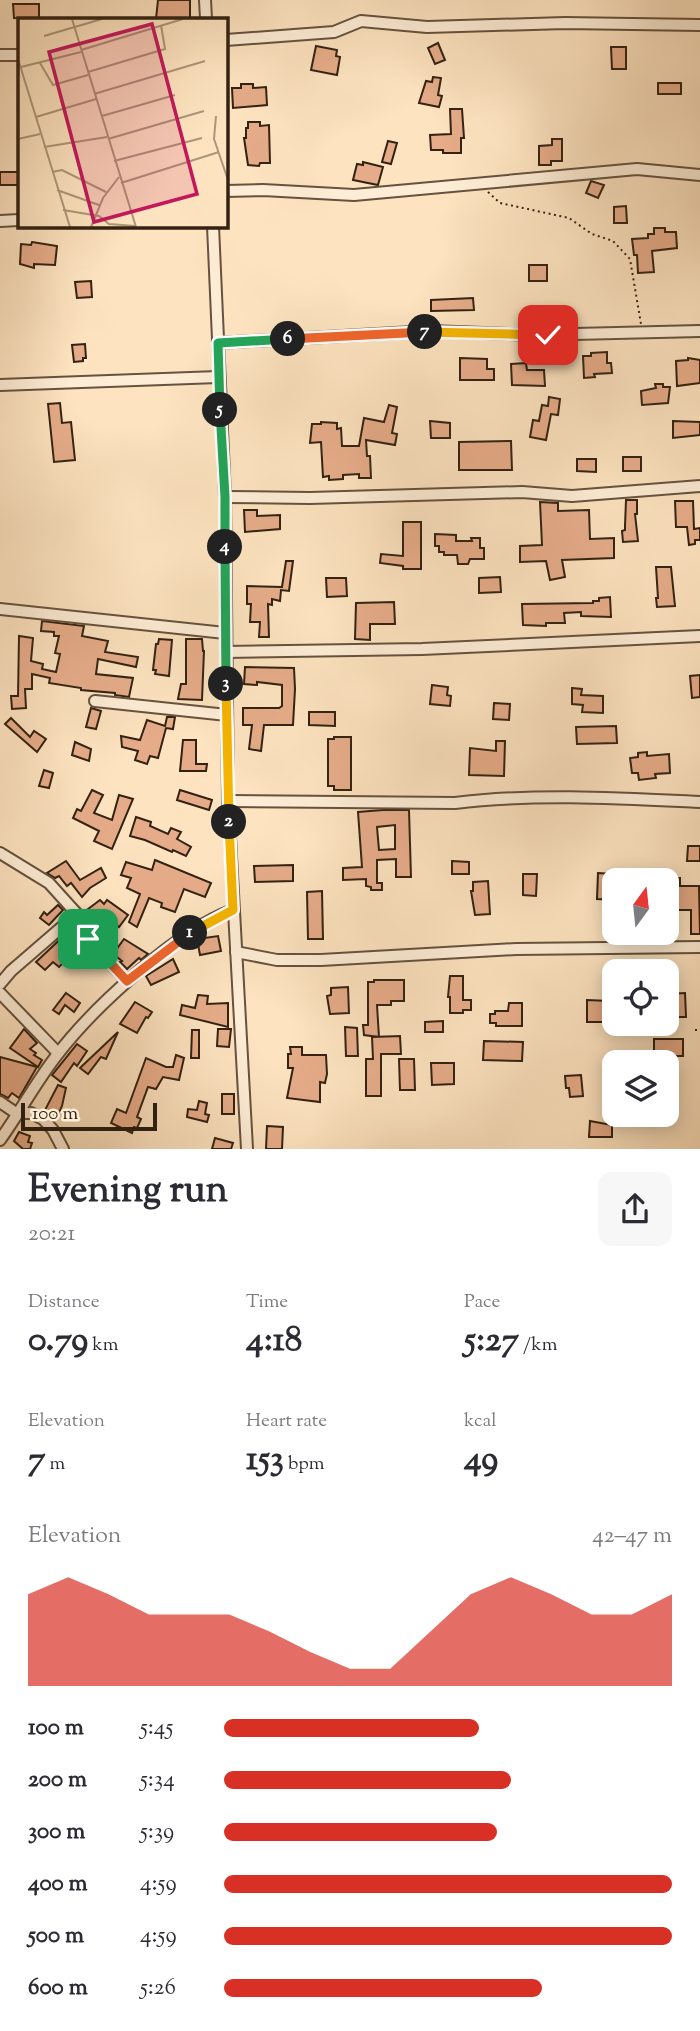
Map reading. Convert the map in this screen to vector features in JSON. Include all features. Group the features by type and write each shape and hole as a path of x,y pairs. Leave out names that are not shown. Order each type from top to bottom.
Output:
{"street":[{"path":"205,0 206,18"},
{"path":"228,40 334,32 361,21 427,27 565,23 700,25"},
{"path":"0,55 18,55"},
{"path":"228,191 354,195 637,170 700,175"},
{"path":"0,221 18,220"},
{"path":"213,228 225,497 228,801 247,1149"},
{"path":"218,343 431,331 533,335 700,331"},
{"path":"0,385 218,377"},
{"path":"225,497 310,498 522,492 572,496 700,486"},
{"path":"0,609 225,633"},
{"path":"226,652 422,649 700,636"},
{"path":"95,701 227,715"},
{"path":"228,801 455,803 489,799 600,797 700,802"},
{"path":"0,853 49,883 77,914 88,939 127,981"},
{"path":"0,1140 58,1053 127,981 179,940 233,910"},
{"path":"0,984 11,971 77,914"},
{"path":"236,952 277,960 321,961 516,949 700,947"},
{"path":"0,993 58,1053"},
{"path":"0,1102 16,1113 31,1113 43,1119 53,1130 62,1149"}],"path":[{"path":"480,183 500,203 569,218 592,234 613,241 630,259 641,334"},
{"path":"695,1030 700,1030"}],"building":[{"path":"158,0 190,0 190,18 156,18"},
{"path":"13,4 39,4 39,18 14,18"},
{"path":"438,43 445,60 435,64 428,48"},
{"path":"316,46 337,50 336,56 340,57 337,75 311,70"},
{"path":"611,47 626,47 626,69 612,69"},
{"path":"433,77 441,78 438,95 442,96 439,107 419,103 426,81 432,82"},
{"path":"658,83 681,83 681,94 658,94"},
{"path":"241,84 253,84 253,88 266,87 267,105 233,108 232,88 241,88"},
{"path":"450,109 462,109 464,138 461,138 461,153 431,150 430,135 451,134"},
{"path":"248,122 260,122 260,126 269,125 270,163 248,165 244,138"},
{"path":"552,139 562,139 562,161 539,165 539,146 552,145"},
{"path":"388,141 397,143 391,164 382,162"},
{"path":"363,162 383,167 378,185 353,180 357,164 363,165"},
{"path":"0,172 18,172 18,185 0,185"},
{"path":"591,181 604,185 598,198 586,193"},
{"path":"626,206 627,223 614,223 614,207"},
{"path":"654,228 676,232 677,248 652,251 654,272 638,273 637,255 634,255 632,239 648,238 648,234 654,234"},
{"path":"32,242 57,246 55,265 34,264 34,268 20,264 21,244 31,245"},
{"path":"529,265 547,265 547,281 529,281"},
{"path":"91,281 92,297 77,298 75,282"},
{"path":"473,298 474,310 431,311 431,300"},
{"path":"85,344 86,358 74,362 72,345"},
{"path":"607,352 607,363 611,363 612,373 594,374 595,377 584,378 583,356"},
{"path":"460,358 487,359 487,369 494,369 494,380 460,380"},
{"path":"688,358 700,360 700,383 677,386 676,361"},
{"path":"526,363 527,370 544,370 545,386 512,385 511,364"},
{"path":"655,384 670,387 668,403 642,405 641,391 656,388"},
{"path":"549,397 560,399 558,415 551,414 546,440 530,437 533,420 539,421 542,405 548,406"},
{"path":"60,403 62,423 71,422 75,460 54,462 48,404"},
{"path":"389,405 397,407 392,433 397,434 395,445 366,440 371,478 359,478 359,474 343,475 343,479 329,480 329,476 323,477 321,442 310,443 312,424 337,423 337,429 341,428 342,446 359,446 364,418 384,422"},
{"path":"430,421 450,423 450,438 431,438"},
{"path":"673,421 700,422 700,435 673,438"},
{"path":"511,441 512,470 459,470 459,442"},
{"path":"623,457 641,457 641,471 623,471"},
{"path":"577,459 596,459 596,472 577,471"},
{"path":"626,500 637,500 635,514 638,541 623,542"},
{"path":"675,501 693,501 694,529 700,528 700,540 695,540 695,544 689,545 687,527 676,527"},
{"path":"540,502 558,503 558,511 589,510 590,539 614,538 614,558 562,560 565,577 550,580 546,561 520,562 520,546 542,545"},
{"path":"244,510 257,510 257,516 280,515 280,529 245,532"},
{"path":"403,522 421,522 421,569 403,569 403,566 380,563 381,554 403,556"},
{"path":"435,534 456,535 456,541 480,538 484,559 470,559 468,564 458,564 457,555 444,555 444,552 439,552 439,546 435,546"},
{"path":"286,561 293,561 289,591 281,590 280,601 272,599 272,605 268,604 269,637 259,637 260,622 250,622 251,604 247,604 247,586 282,587"},
{"path":"656,567 671,567 675,606 657,607"},
{"path":"500,577 501,592 479,593 479,578"},
{"path":"326,578 346,578 347,596 327,597"},
{"path":"610,597 611,617 581,616 581,612 564,613 565,623 523,625 522,604 593,603 599,601 599,598"},
{"path":"394,602 395,624 370,624 370,640 355,639 356,603"},
{"path":"42,621 84,626 82,636 108,641 105,652 138,657 136,667 98,659 96,674 133,678 129,697 49,683 50,678 32,674 32,689 25,689 26,708 12,709 11,696 18,696 19,636 33,638 31,661 43,664 42,669 56,672 60,654 55,653 59,636 54,636 54,632 41,631"},
{"path":"159,639 172,640 169,676 155,674 156,670 153,670"},
{"path":"186,639 202,639 202,700 178,699 181,684 186,684"},
{"path":"245,667 294,668 293,725 264,725 261,751 249,749 252,725 243,725 243,708 279,708 282,706 282,685 257,682 257,685 244,684"},
{"path":"700,675 700,697 692,698 690,676"},
{"path":"432,685 448,687 450,706 430,704"},
{"path":"572,688 582,689 581,695 603,696 603,713 582,712 583,705 572,704"},
{"path":"494,703 510,704 509,720 493,719"},
{"path":"91,708 101,711 96,729 86,727"},
{"path":"309,712 335,712 335,726 309,725"},
{"path":"167,717 175,717 173,729 166,728 158,758 150,756 147,764 135,760 138,751 122,747 121,736 140,740 147,720 165,726"},
{"path":"11,718 30,737 34,731 46,739 37,752 5,724"},
{"path":"616,726 617,743 577,744 576,727"},
{"path":"351,737 351,790 334,790 334,786 328,786 328,739"},
{"path":"183,740 196,740 196,764 207,764 206,771 180,771"},
{"path":"496,741 505,741 504,776 469,775 470,748 496,751"},
{"path":"75,742 91,749 89,761 72,755"},
{"path":"647,752 647,756 669,754 670,773 655,774 656,778 639,780 638,773 632,773 630,758"},
{"path":"44,770 53,773 49,788 39,786"},
{"path":"92,790 103,795 94,813 112,820 119,795 133,799 112,849 94,841 99,831 73,818 77,809 81,811"},
{"path":"180,790 212,800 209,810 177,800"},
{"path":"409,810 411,877 396,877 396,859 377,860 377,883 382,883 382,890 371,890 371,887 366,886 366,879 343,880 343,868 362,867 358,812","holes":["395,825 395,849 379,850 377,827"]},
{"path":"136,817 151,822 150,826 168,834 171,828 181,832 177,839 191,847 186,856 130,836"},
{"path":"688,846 700,846 700,861 687,861"},
{"path":"155,860 211,883 205,897 184,889 175,912 161,907 162,903 149,898 137,927 129,922 140,894 127,888 131,878 121,875 126,862 152,870"},
{"path":"66,861 80,880 101,868 106,878 82,897 71,883 67,886 59,876 55,878 47,873"},
{"path":"452,861 469,862 469,874 452,874"},
{"path":"293,865 293,881 255,882 254,866"},
{"path":"598,873 602,873 602,899 597,899"},
{"path":"523,874 537,874 536,896 523,895"},
{"path":"679,878 680,886 699,886 700,934 691,934 691,910 679,910"},
{"path":"488,881 490,914 475,915 471,891 473,882"},
{"path":"322,891 323,939 308,939 307,892"},
{"path":"100,900 104,904 107,900 128,915 119,927 107,917 103,922 88,909"},
{"path":"58,905 63,910 49,925 40,918 44,912 47,915"},
{"path":"69,931 88,951 79,959 72,954 59,967 53,962 45,970 36,962"},
{"path":"218,936 221,951 200,955 197,939"},
{"path":"124,939 148,954 127,969 113,954"},
{"path":"173,959 179,972 151,985 146,976"},
{"path":"450,976 463,976 463,1000 471,1000 471,1010 450,1013"},
{"path":"404,980 404,1001 377,1005 379,1037 364,1035 363,1025 368,1025 368,982"},
{"path":"348,987 349,1013 330,1014 327,996 331,995 331,988"},
{"path":"66,993 80,1003 74,1012 65,1005 59,1014 53,1010"},
{"path":"679,993 685,993 686,1017 679,1017"},
{"path":"198,995 208,996 207,1004 228,1003 228,1027 180,1015 182,1005 195,1008"},
{"path":"587,1000 602,1001 602,1022 587,1022"},
{"path":"135,1002 152,1012 137,1033 120,1024"},
{"path":"509,1003 522,1003 522,1026 496,1026 496,1023 490,1023 490,1014 495,1014 495,1011 508,1011"},
{"path":"443,1021 443,1032 425,1032 425,1022"},
{"path":"345,1027 357,1028 358,1056 346,1056"},
{"path":"24,1029 37,1043 30,1049 42,1060 38,1067 10,1048"},
{"path":"218,1029 231,1029 229,1047 217,1046"},
{"path":"192,1030 199,1030 199,1058 191,1058"},
{"path":"118,1032 106,1059 101,1057 88,1074 80,1068"},
{"path":"400,1036 401,1054 381,1054 381,1096 366,1096 366,1059 373,1059 372,1037"},
{"path":"654,1039 683,1039 683,1056 679,1056 679,1050 654,1050"},
{"path":"484,1041 523,1042 522,1061 483,1060"},
{"path":"77,1044 87,1051 77,1066 74,1063 61,1082 52,1075"},
{"path":"290,1047 302,1047 302,1055 326,1055 327,1074 325,1083 320,1082 320,1102 287,1098 293,1068 288,1068"},
{"path":"176,1055 184,1058 179,1080 163,1077 156,1089 148,1087 137,1117 141,1119 137,1128 134,1127 132,1133 111,1123 117,1109 126,1113 146,1058 166,1067 173,1067"},
{"path":"0,1057 37,1067 19,1098 12,1093 8,1098 0,1094"},
{"path":"399,1059 414,1059 415,1090 400,1090"},
{"path":"431,1063 454,1063 454,1084 432,1085"},
{"path":"581,1075 583,1096 570,1097 565,1076"},
{"path":"58,1085 66,1088 57,1117 45,1110"},
{"path":"222,1094 234,1094 234,1114 222,1114"},
{"path":"199,1101 207,1103 207,1122 187,1117 188,1109 197,1110"},
{"path":"590,1121 602,1123 602,1127 612,1127 612,1137 589,1137"},
{"path":"267,1126 283,1127 282,1149 266,1149"},
{"path":"19,1132 30,1136 30,1149 23,1149 14,1141"},
{"path":"215,1138 233,1143 231,1149 212,1149"}],"route":[{"path":"88,939 127,981 179,940 233,910 228,801 225,497 218,343 431,331 548,335"}]}
